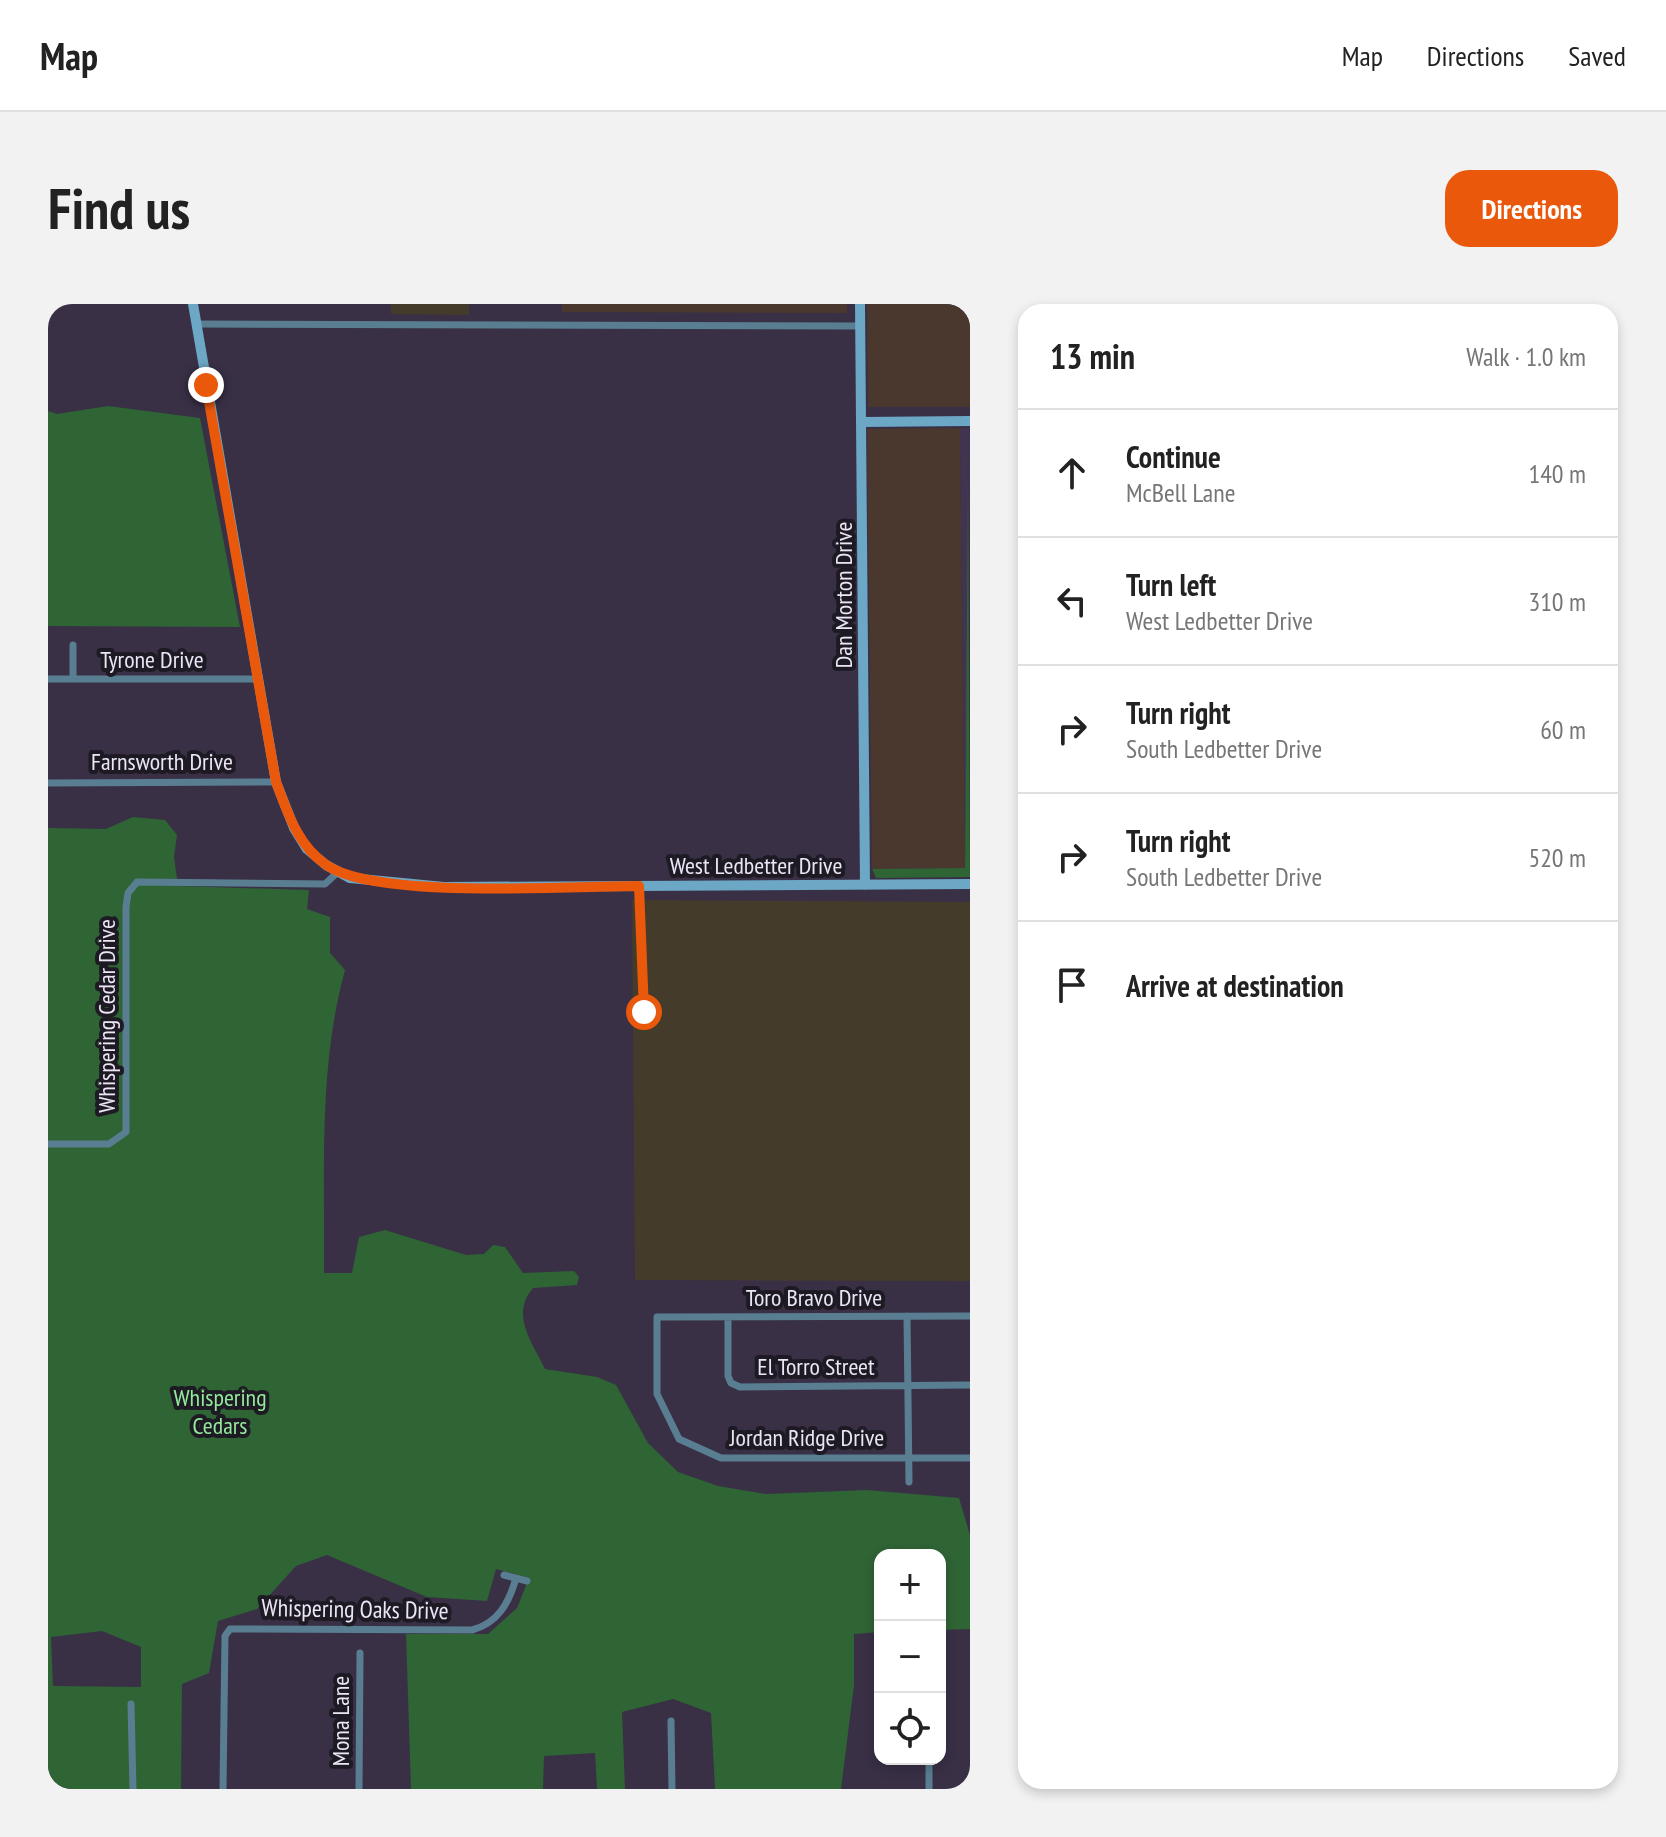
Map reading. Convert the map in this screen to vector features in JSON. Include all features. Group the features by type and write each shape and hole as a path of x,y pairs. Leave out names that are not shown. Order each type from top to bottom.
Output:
{"street":[{"path":"193,304 276,782 294,828 307,849 338,872"},
{"name":"Dan Morton Drive","path":"860,304 865,885"},
{"path":"196,324 860,326"},
{"path":"862,422 970,421"},
{"path":"73,645 73,679"},
{"name":"Tyrone Drive","path":"48,679 256,679"},
{"name":"Farnsworth Drive","path":"48,783 276,782"},
{"name":"West Ledbetter Drive","path":"338,872 350,878 444,887 970,884"},
{"name":"Whispering Cedar Drive","path":"48,1144 109,1144 123,1138 126,1132 126,907 128,893 137,882 325,884 338,872"},
{"path":"639,886 644,1012"},
{"path":"907,1316 909,1482"},
{"name":"Toro Bravo Drive","path":"657,1317 970,1316"},
{"name":"Jordan Ridge Drive","path":"657,1317 657,1394 679,1439 721,1458 970,1458"},
{"name":"El Torro Street","path":"728,1317 728,1376 731,1383 740,1387 970,1385"},
{"path":"504,1575 527,1581"},
{"name":"Whispering Oaks Drive","path":"223,1789 225,1636 230,1629 472,1630 492,1622 502,1611 516,1578"},
{"name":"Mona Lane","path":"359,1789 360,1653"},
{"path":"131,1704 133,1789"},
{"path":"671,1721 672,1789"},
{"path":"929,1765 929,1789"}],"shaded area":[{"path":"391,304 469,304 469,315 391,314"},
{"path":"562,304 847,304 847,313 562,312"},
{"path":"867,304 970,304 970,407 868,407"},
{"path":"960,428 965,868 872,869 867,429"},
{"path":"960,428 970,428 968,855 965,855"},
{"path":"632,900 970,902 970,1281 635,1280"}],"green space":[{"path":"108,406 200,418 240,627 48,626 48,411 57,414"},
{"path":"968,477 970,877 876,878 872,869 965,868"},
{"name":"Whispering Cedars","path":"133,817 165,820 177,835 174,857 178,886 309,890 307,909 330,917 330,953 345,970 330,1044 327,1082 324,1273 352,1273 359,1237 385,1230 466,1255 484,1254 493,1245 505,1247 523,1273 574,1271 579,1277 577,1285 533,1288 526,1298 523,1318 534,1349 545,1369 597,1377 616,1385 648,1443 678,1472 718,1486 766,1494 867,1490 959,1498 970,1535 970,1629 946,1630 946,1549 874,1549 874,1632 854,1634 854,1685 841,1789 715,1789 711,1713 673,1699 622,1712 625,1789 597,1789 595,1753 544,1756 543,1789 411,1789 406,1634 488,1634 517,1608 529,1578 496,1569 487,1601 427,1597 327,1555 296,1566 257,1609 218,1621 209,1673 182,1684 181,1789 48,1789 48,828 106,829","holes":["102,1631 141,1647 141,1687 53,1686 51,1637"]}],"route":[{"path":"206,385 276,782 294,828 307,849 326,865 350,878 386,883 444,887 639,886 644,1012"}]}
